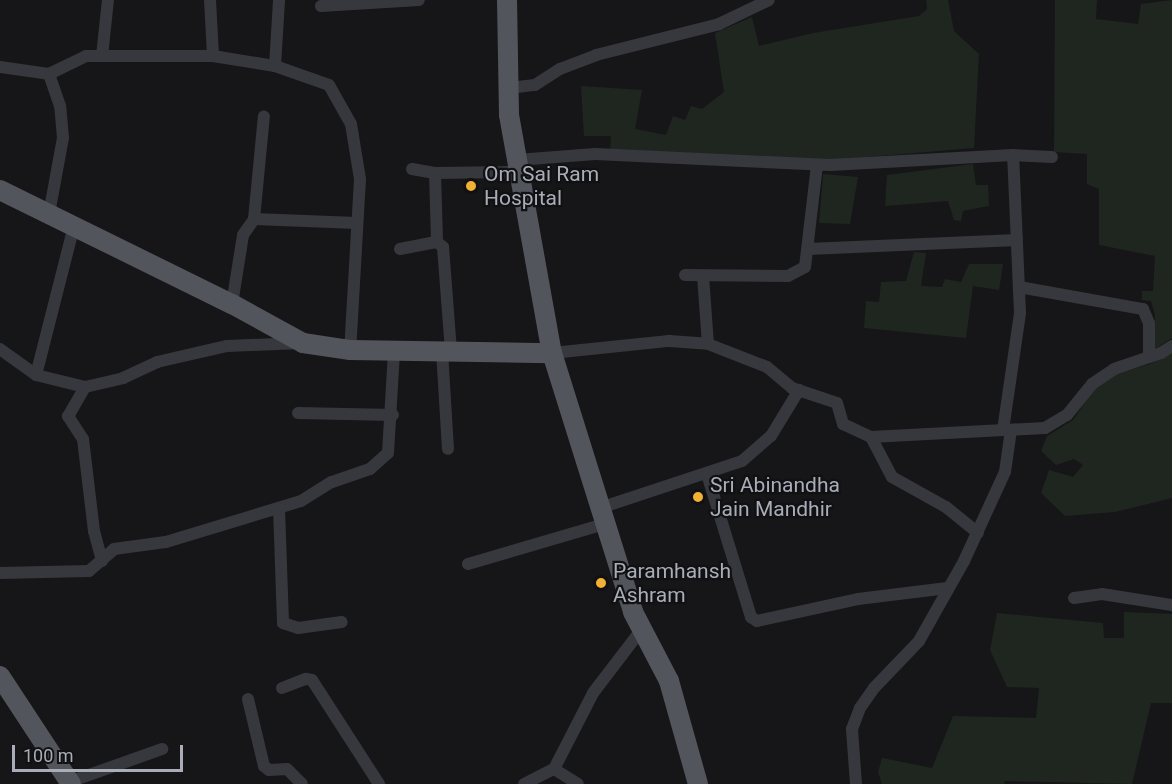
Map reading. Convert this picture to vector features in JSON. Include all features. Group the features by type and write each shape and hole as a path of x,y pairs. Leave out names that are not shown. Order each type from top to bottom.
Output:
{"main road":[{"path":"507,0 509,88 519,166 552,352 602,516 642,629 669,681 698,784"},
{"path":"1,194 74,226 232,304 303,343 350,350 552,352"},
{"path":"0,676 70,783"}],"street":[{"path":"102,56 108,0"},
{"path":"210,0 213,56"},
{"path":"275,66 279,0"},
{"path":"321,6 419,0"},
{"path":"509,88 535,85 560,69 596,55 719,24 769,0"},
{"path":"0,67 49,74 86,56 213,56 275,66 329,85 351,124 360,179 350,350"},
{"path":"49,74 60,106 63,138 49,214"},
{"path":"232,304 243,234 254,219 264,116"},
{"path":"412,170 435,174 519,166 595,154 817,165 1014,155 1052,157"},
{"path":"856,784 852,729 860,708 874,688 919,641 978,533 1005,472 1007,430 1020,313 1014,155"},
{"path":"685,275 788,276 805,267 817,165"},
{"path":"435,174 437,242 444,252 448,449"},
{"path":"254,219 357,223"},
{"path":"36,375 74,226"},
{"path":"808,249 1017,240"},
{"path":"400,249 437,242"},
{"path":"704,276 708,344"},
{"path":"1019,287 1143,309 1149,323 1149,357"},
{"path":"552,352 669,341 708,344 767,367 800,390 837,403 843,424 871,437 1045,428 1056,424 1100,379 1114,369 1172,346"},
{"path":"0,349 36,375 85,387 123,378 158,362 227,346 303,343"},
{"path":"0,573 80,573 96,568 114,549 166,542 279,508 301,501 332,482 370,469 388,453 393,415 394,351"},
{"path":"85,387 68,416 82,440 94,531 102,561"},
{"path":"468,564 602,516 707,474 758,450 800,390"},
{"path":"298,413 393,415"},
{"path":"871,437 892,477 946,507 978,533"},
{"path":"707,474 751,617 757,621 870,597 947,588"},
{"path":"279,508 283,623 298,628 342,622"},
{"path":"1074,598 1102,594 1172,605"},
{"path":"524,784 554,769 593,693 642,629"},
{"path":"282,688 311,679 380,784"},
{"path":"248,699 264,766 269,770 287,769 302,784"},
{"path":"70,783 162,749"},
{"path":"554,769 578,784"}],"shaded area":[{"path":"926,0 948,0 954,31 979,54 974,148 819,161 610,152 611,136 584,136 581,86 642,90 635,129 666,135 673,116 685,120 691,106 702,109 724,92 715,33 752,17 759,46 813,33 919,16 927,9"},
{"path":"1055,0 1097,0 1096,19 1138,24 1141,4 1172,0 1172,338 1155,349 1155,315 1151,301 1142,300 1142,291 1153,291 1155,256 1099,245 1099,189 1087,184 1087,154 1054,152"},
{"path":"973,164 976,185 988,185 989,206 963,211 961,221 954,220 948,201 885,206 887,175"},
{"path":"823,174 858,177 850,224 819,223"},
{"path":"914,252 926,253 921,286 942,287 945,279 961,282 969,264 1003,264 999,290 973,286 966,338 864,328 866,301 879,302 881,282 906,281"},
{"path":"1172,352 1172,498 1115,512 1065,516 1041,493 1049,470 1073,477 1083,465 1074,459 1056,465 1041,451 1047,436 1073,420 1094,389 1117,374 1150,364"},
{"path":"1124,612 1172,614 1172,703 1151,703 1132,784 1005,781 1004,784 882,784 878,772 882,758 932,768 953,716 1036,718 1039,688 1007,687 990,650 997,613 1103,623 1104,638 1124,638"}],"place":[{"name":"Om Sai Ram Hospital","path":"471,186"},
{"name":"Sri Abinandha Jain Mandhir","path":"698,497"},
{"name":"Paramhansh Ashram","path":"601,583"}]}
